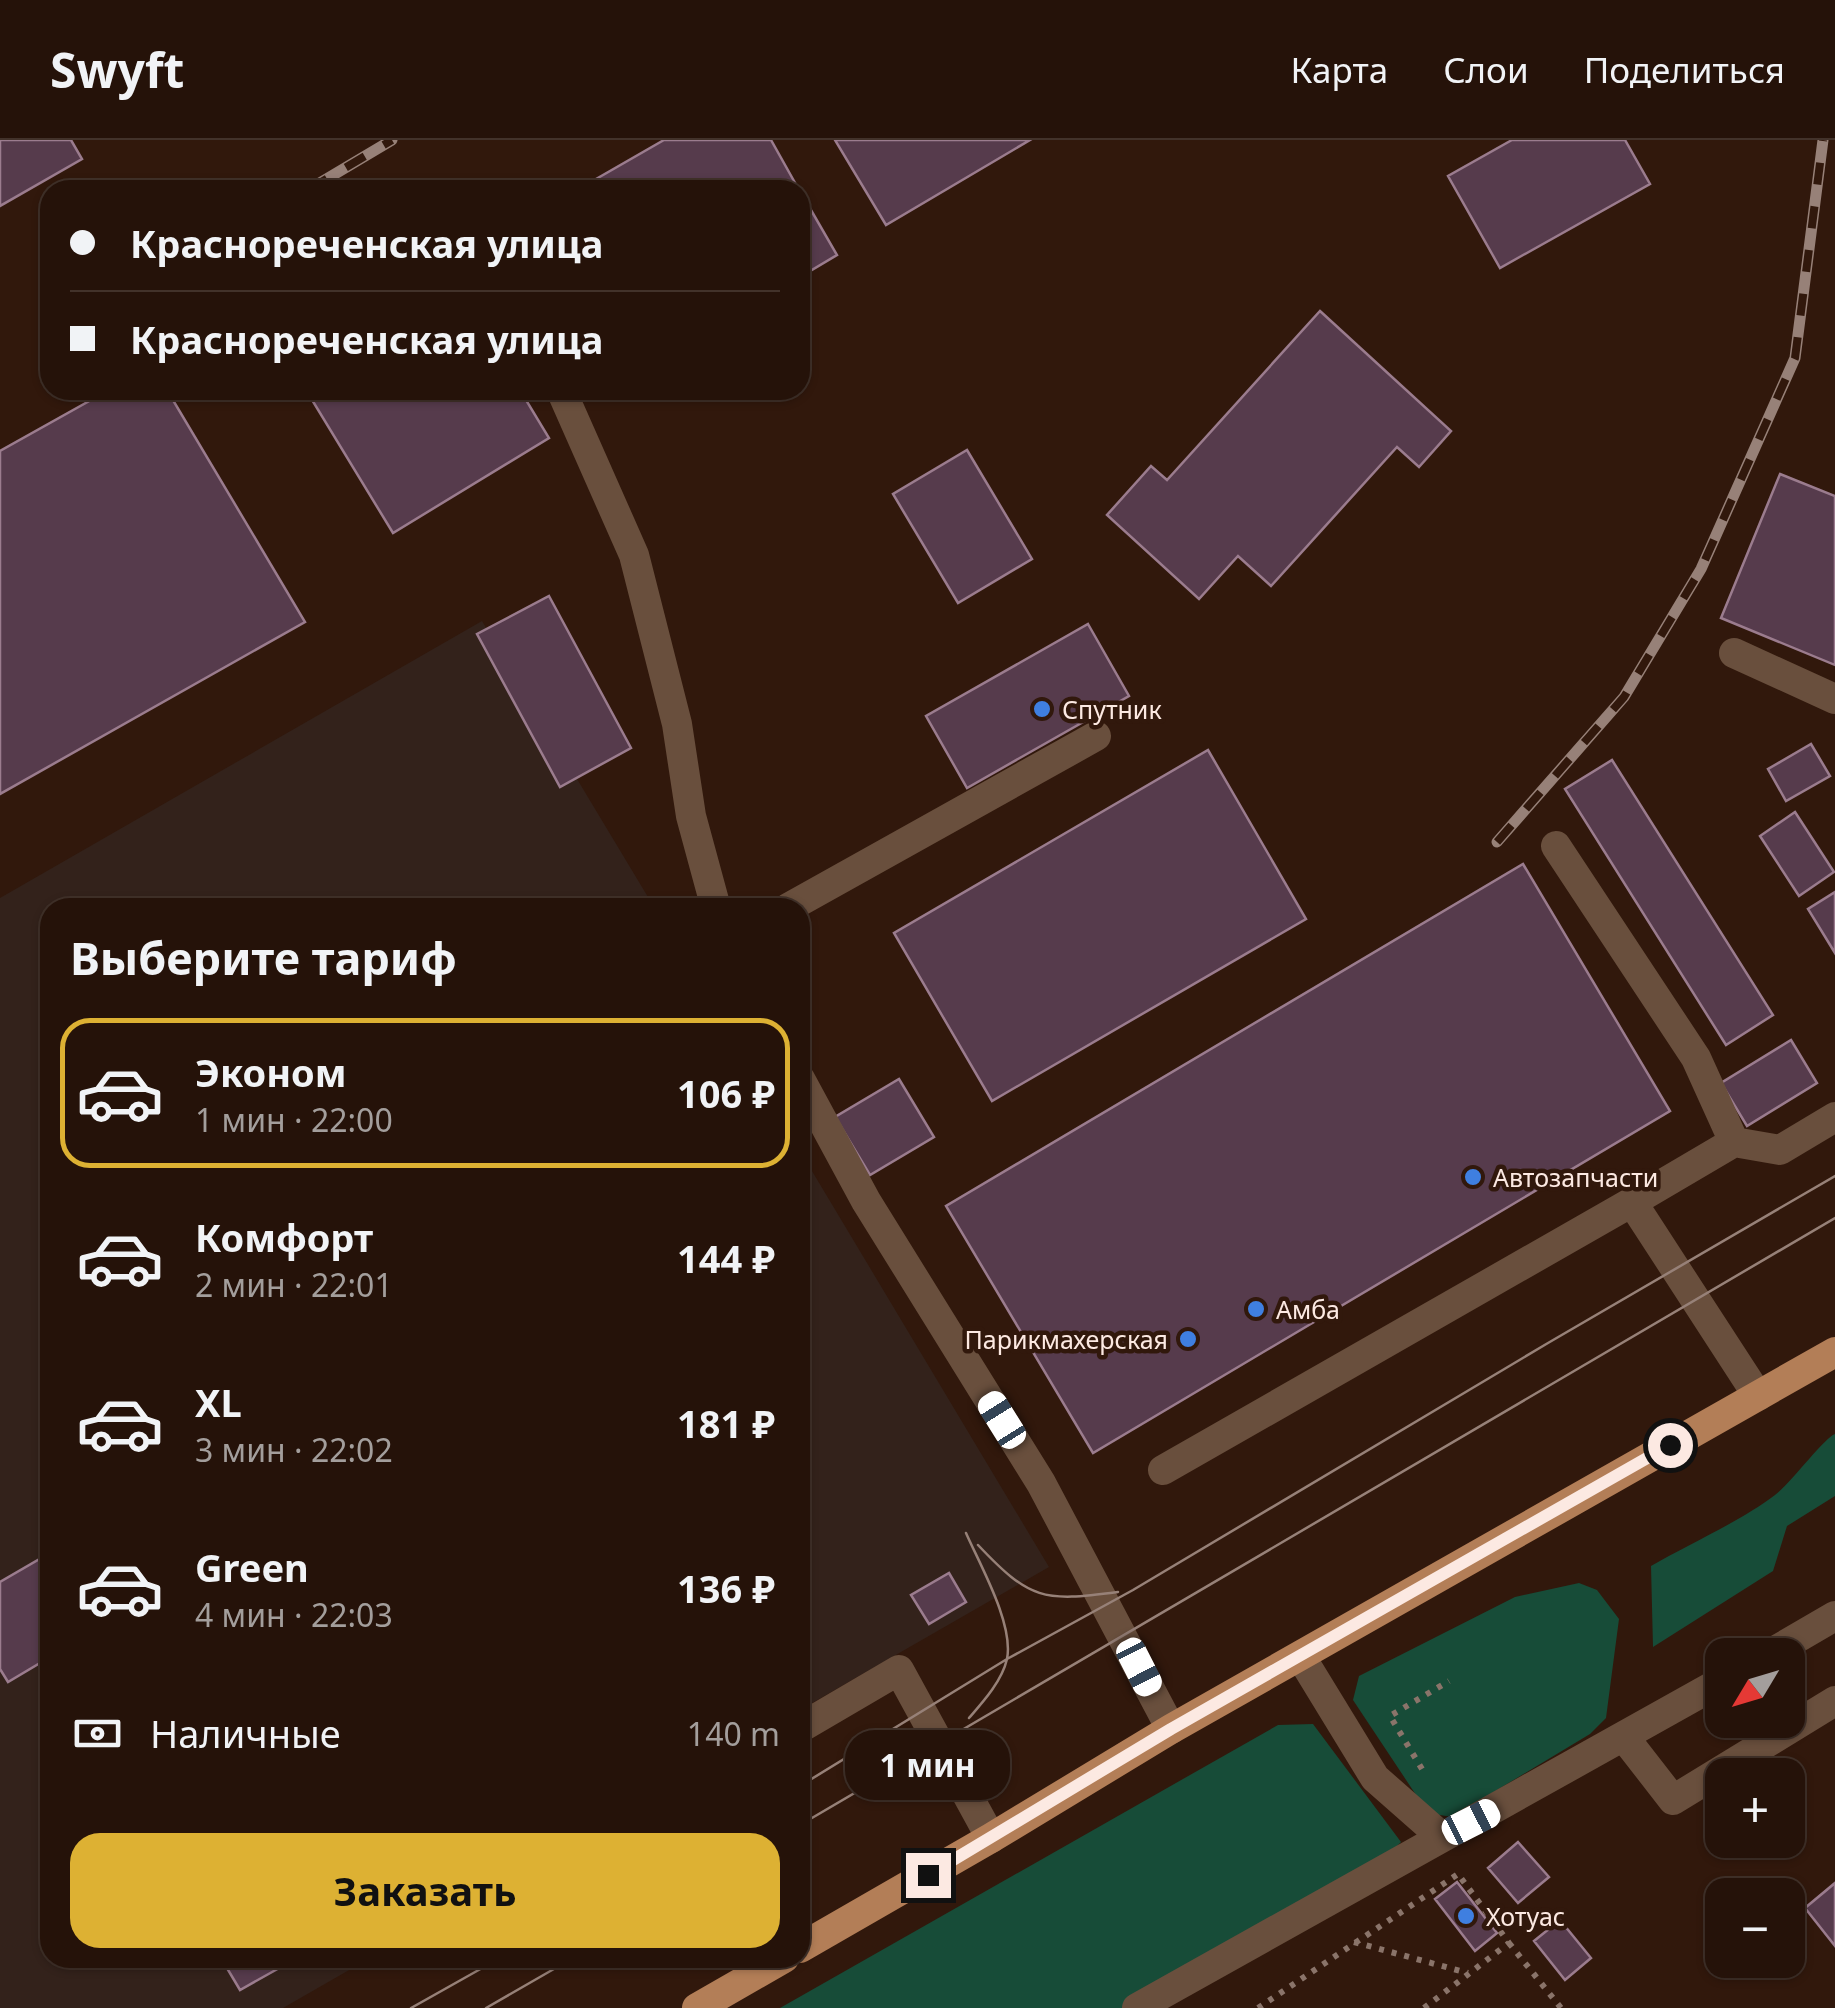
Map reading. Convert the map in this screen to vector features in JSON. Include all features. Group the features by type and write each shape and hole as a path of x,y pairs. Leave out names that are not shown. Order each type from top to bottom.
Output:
{"main road":[{"path":"810,1942 1171,1729 1835,1352"},
{"path":"696,2008 766,1968"}],"street":[{"path":"565,400 634,555 677,724 691,816 713,898"},
{"path":"1734,653 1835,699"},
{"path":"806,898 1096,736"},
{"path":"1556,846 1696,1058 1734,1142"},
{"path":"810,1097 866,1200 1041,1484 1171,1729"},
{"path":"1163,1470 1734,1142 1780,1150 1835,1117"},
{"path":"1632,1202 1758,1396"},
{"path":"1797,1638 1835,1616"},
{"path":"1301,1657 1374,1778 1446,1850"},
{"path":"810,1722 900,1670 991,1838"},
{"path":"1136,2008 1446,1850 1624,1737 1705,1691"},
{"path":"1624,1737 1673,1800 1835,1701"}],"path":[{"path":"1426,1775 1390,1716 1449,1681"},
{"path":"1446,1850 1458,1874 1562,2008"},
{"path":"1258,2008 1458,1874"},
{"path":"1353,1942 1469,1973"},
{"path":"1424,2008 1510,1943"}],"shaded area":[{"path":"482,621 649,898 40,898 40,1968 353,1968 283,2008 0,2008 0,898"},
{"path":"810,1168 1049,1567 810,1704"}],"green space":[{"path":"1835,1434 1835,1496 1787,1526 1773,1571 1653,1647 1651,1566 1775,1495"},
{"path":"1579,1583 1597,1590 1619,1619 1606,1718 1590,1734 1452,1817 1428,1813 1353,1700 1359,1676 1515,1597"},
{"path":"1313,1724 1401,1842 1381,1862 1123,2008 780,2008 1278,1725"}],"building":[{"path":"0,140 71,140 82,159 0,206"},
{"path":"664,140 771,140 793,180 594,180"},
{"path":"835,140 1030,140 886,225"},
{"path":"1512,140 1625,140 1650,184 1500,268 1448,176"},
{"path":"810,208 837,255 810,271"},
{"path":"1320,311 1451,431 1419,467 1397,447 1271,586 1238,556 1199,599 1107,515 1151,466 1167,480"},
{"path":"91,400 173,400 305,622 0,794 0,451"},
{"path":"312,400 526,400 549,438 393,533"},
{"path":"967,450 1032,559 958,603 893,494"},
{"path":"1780,474 1835,496 1835,665 1721,618"},
{"path":"549,596 631,748 560,787 477,634"},
{"path":"1088,624 1129,696 967,788 926,716"},
{"path":"1811,744 1830,776 1786,801 1768,769"},
{"path":"1208,750 1306,919 992,1101 894,933"},
{"path":"1612,760 1773,1015 1726,1045 1565,789"},
{"path":"1795,812 1834,872 1799,896 1760,836"},
{"path":"1523,864 1670,1111 1093,1453 946,1206"},
{"path":"1835,892 1835,953 1808,909"},
{"path":"1791,1040 1817,1083 1747,1126 1721,1083"},
{"path":"899,1079 934,1137 870,1175 835,1117"},
{"path":"40,1559 40,1663 8,1682 0,1669 0,1582"},
{"path":"949,1573 966,1602 929,1624 911,1595"},
{"path":"1518,1842 1549,1877 1518,1903 1488,1868"},
{"name":"Хотуас","path":"1457,1882 1497,1933 1475,1951 1435,1899"},
{"path":"1835,1883 1835,1946 1805,1908"},
{"path":"1560,1920 1591,1958 1565,1980 1534,1941"},
{"path":"227,1968 279,1968 240,1990"}],"tram line":[{"path":"810,1780 1007,1659 1133,1590 1835,1176"},
{"path":"810,1819 1835,1218"},
{"path":"966,1533 994,1595 1008,1645 1001,1675 969,1718"},
{"path":"978,1545 1011,1577 1039,1593 1072,1597 1118,1592"},
{"path":"411,2008 482,1968"},
{"path":"486,2008 556,1968"}],"railway":[{"path":"325,180 392,140"},
{"path":"1497,842 1624,697 1701,569 1795,358 1823,140"}],"place":[{"name":"Спутник","path":"1042,709"},
{"name":"Автозапчасти","path":"1473,1177"},
{"name":"Амба","path":"1256,1309"},
{"name":"Парикмахерская","path":"1188,1339"},
{"name":"Хотуас","path":"1466,1916"}],"route":[{"path":"928,1875 1171,1729 1670,1445"}]}
